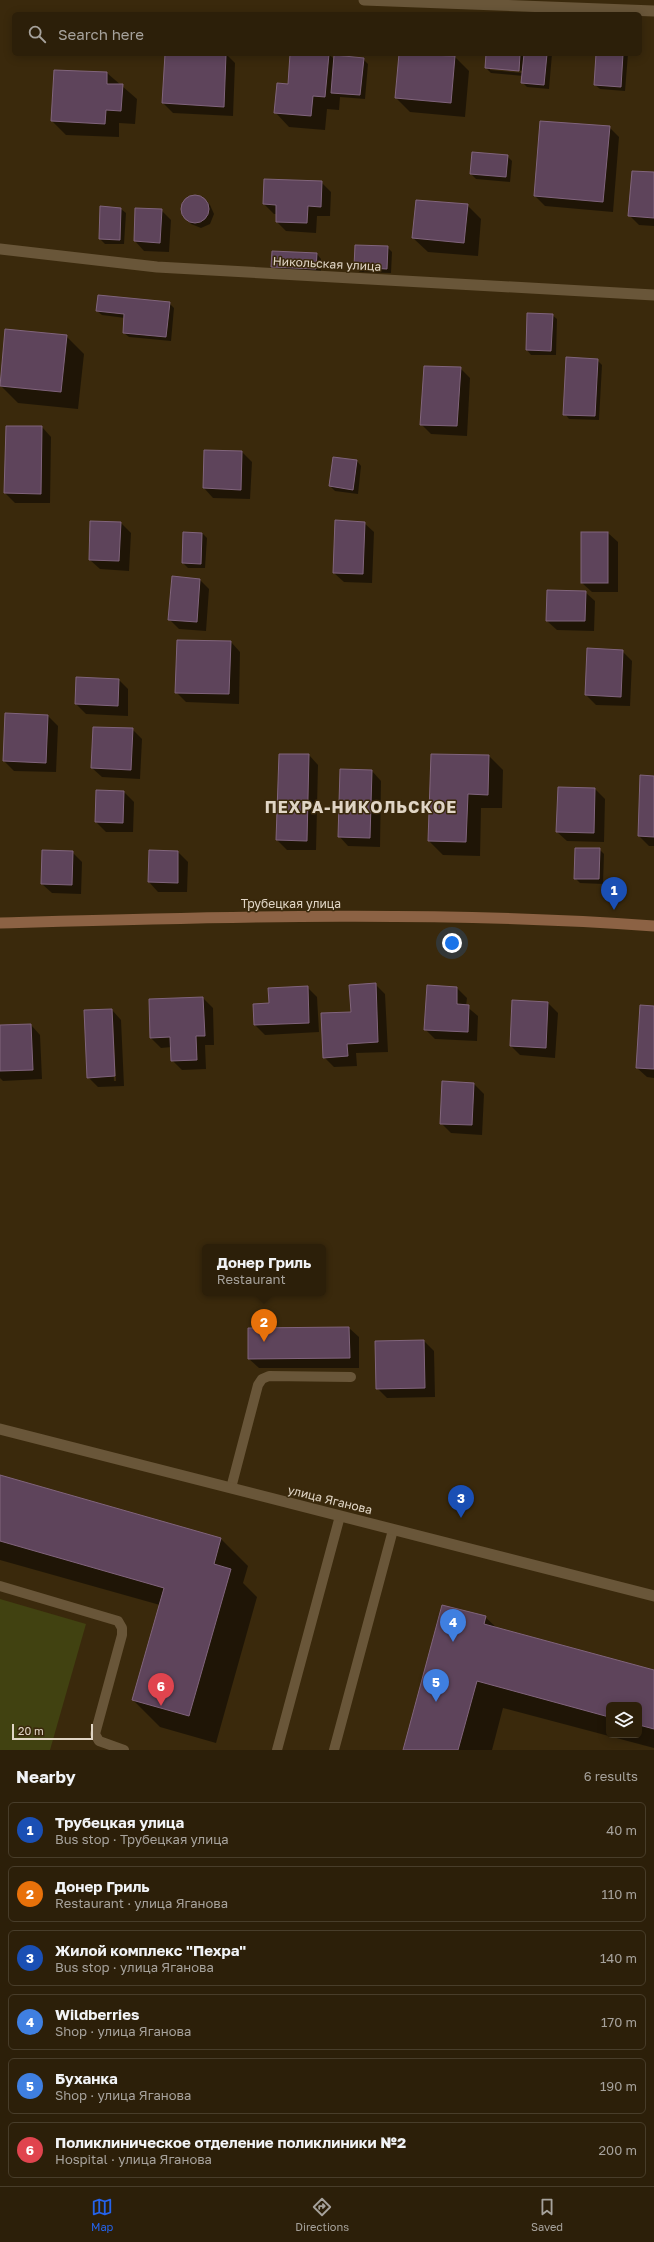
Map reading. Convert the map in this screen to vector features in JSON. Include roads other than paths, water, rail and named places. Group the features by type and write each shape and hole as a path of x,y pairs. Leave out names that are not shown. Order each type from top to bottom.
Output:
{"main road":[{"name":"Трубецкая улица","path":"0,923 204,917 443,916 654,926"}],"street":[{"path":"364,0 654,11"},
{"name":"Никольская улица","path":"0,250 157,267 654,296"},
{"name":"улица Яганова","path":"0,1429 654,1596"}],"lane":[{"path":"231,1488 258,1385 262,1379 270,1376 351,1377"},
{"path":"277,1750 340,1516"},
{"path":"334,1750 393,1530"},
{"path":"0,1586 118,1621 122,1628 122,1635 95,1734 99,1741 124,1750"}],"place":[{"name":"Трубецкая улица","path":"614,910"},
{"name":"Донер Гриль","path":"264,1342"},
{"name":"Жилой комплекс \"Пехра\"","path":"461,1518"},
{"name":"Wildberries","path":"453,1642"},
{"name":"Буханка","path":"436,1702"},
{"name":"Поликлиническое отделение поликлиники №2","path":"161,1706"}],"district":[{"name":"ПЕХРА-НИКОЛЬСКОЕ","path":"361,807"}]}
